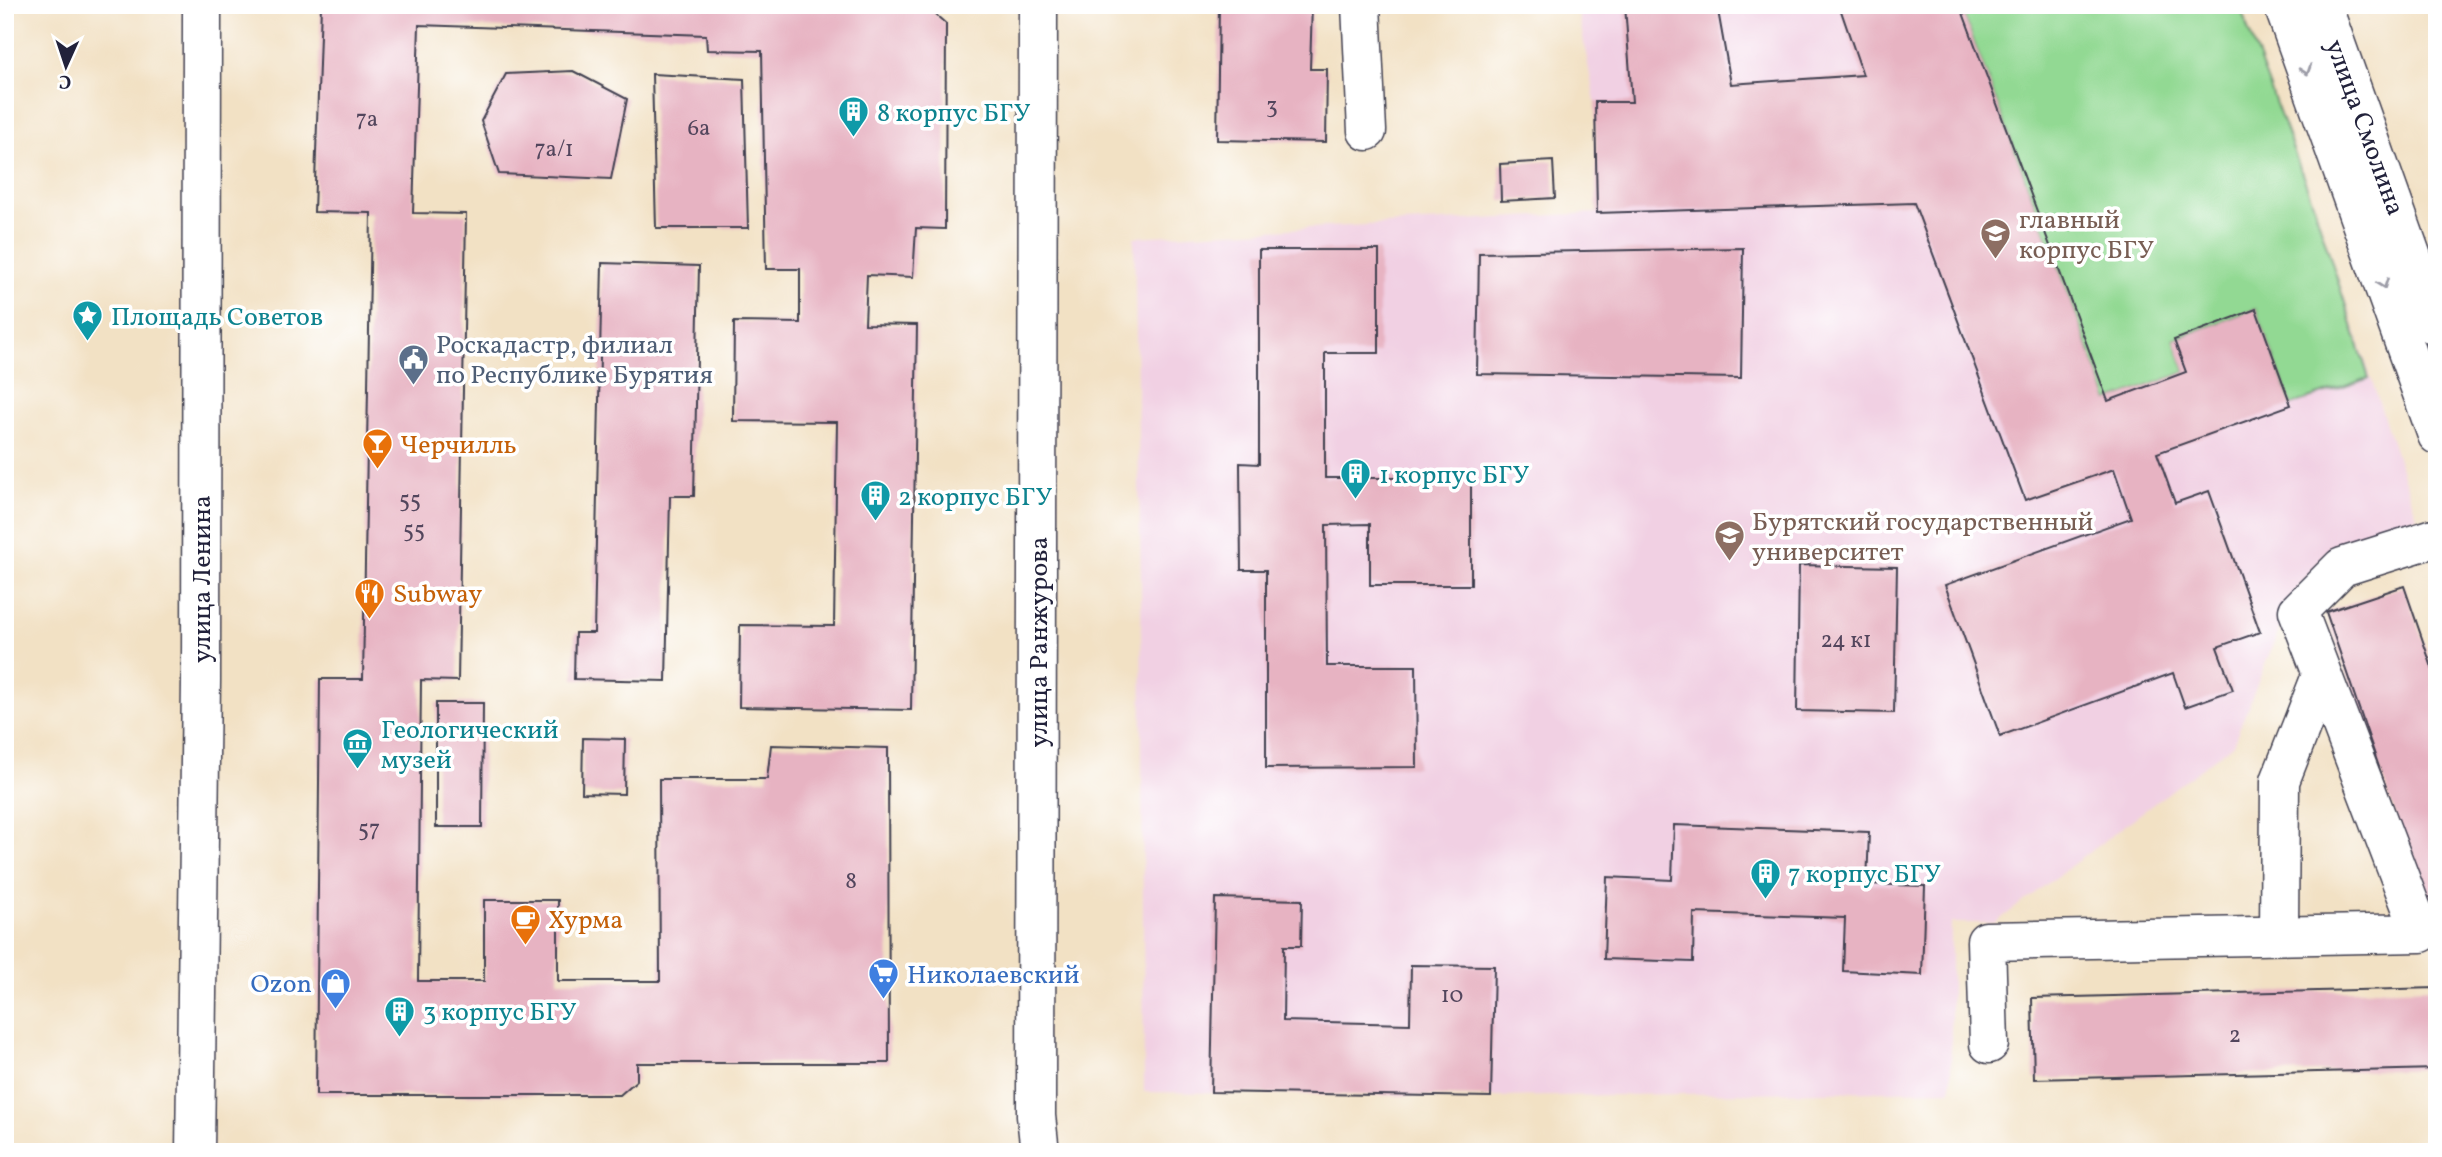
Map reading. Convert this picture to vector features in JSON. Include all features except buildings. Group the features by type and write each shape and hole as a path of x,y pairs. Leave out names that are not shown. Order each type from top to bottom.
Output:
{"street":[{"name":"улица Ленина","path":"195,1152 201,680 202,5"},
{"name":"улица Ранжурова","path":"1038,5 1036,1116 1040,1152"},
{"path":"1362,5 1367,131"},
{"path":"2283,5 2437,435"},
{"name":"улица Смолина","path":"2322,5 2437,327"},
{"path":"1989,1044 1986,941 2429,931 2321,676 2298,611 2342,568 2437,537"},
{"path":"2279,935 2280,781 2321,676"}],"shaded area":[{"name":"Бурятский государственный университет","path":"1577,5 2239,5 2313,203 2417,517 2331,546 2293,595 2233,744 1995,923 1951,923 1951,1090 1491,1097 1144,1092 1141,580 1134,237 1597,213 1595,102"}],"green space":[{"path":"1960,5 2239,5 2313,203 2369,378 2291,405 2256,309 2174,339 2186,372 2108,401"}],"place":[{"name":"8 корпус БГУ","path":"854,139"},
{"name":"главный корпус БГУ","path":"1996,261"},
{"name":"Площадь Советов","path":"88,343"},
{"name":"Роскадастр, филиал по Республике Бурятия","path":"413,386"},
{"name":"Черчилль","path":"377,471"},
{"name":"1 корпус БГУ","path":"1356,501"},
{"name":"2 корпус БГУ","path":"875,523"},
{"name":"Бурятский государственный университет","path":"1729,563"},
{"name":"Subway","path":"370,620"},
{"name":"Геологический музей","path":"358,771"},
{"name":"7 корпус БГУ","path":"1765,900"},
{"name":"Хурма","path":"525,946"},
{"name":"Николаевский","path":"884,1001"},
{"name":"Ozon","path":"335,1010"},
{"name":"3 корпус БГУ","path":"400,1038"}]}
